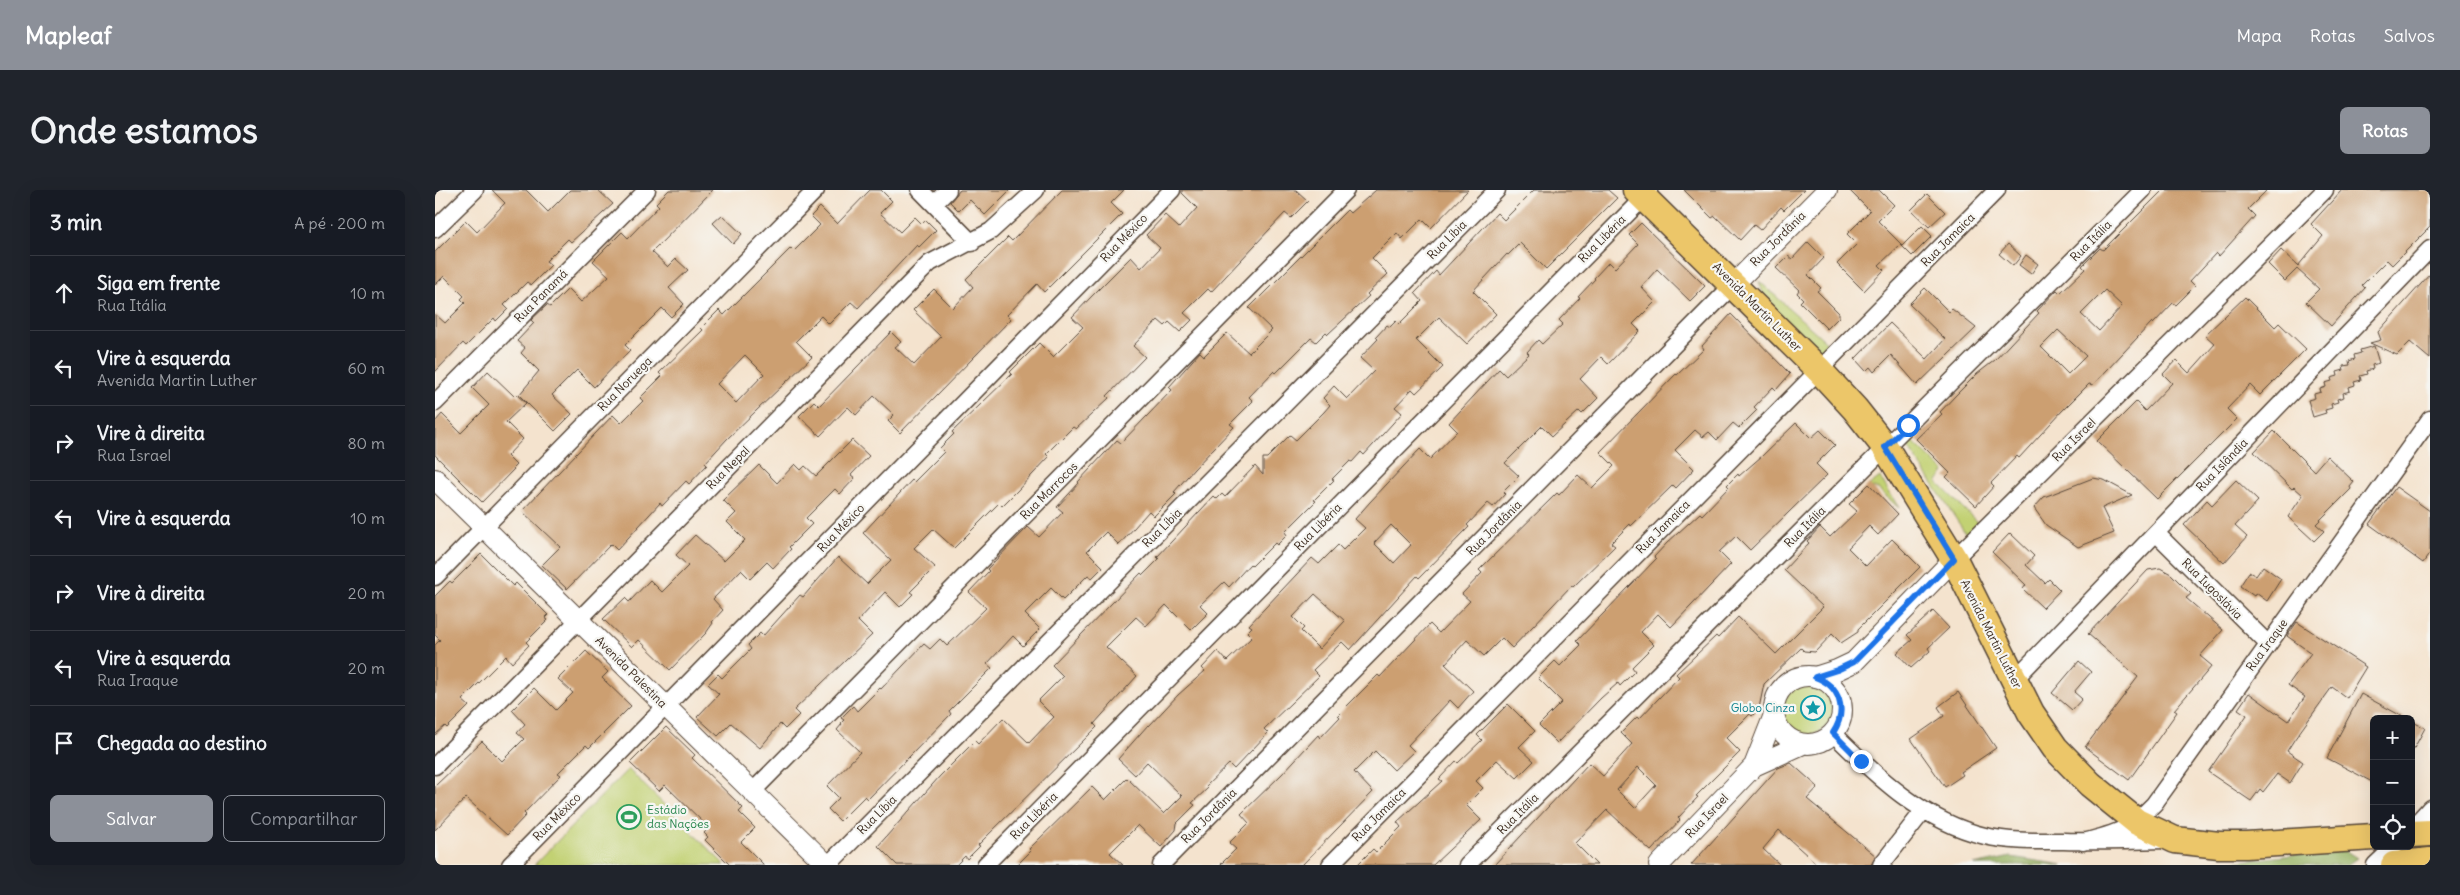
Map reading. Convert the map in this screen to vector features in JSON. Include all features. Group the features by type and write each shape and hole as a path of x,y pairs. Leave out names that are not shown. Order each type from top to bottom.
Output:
{"main road":[{"name":"Avenida Martin Luther","path":"1643,192 1819,370 1855,409 1885,447 1954,559 2031,713 2055,748 2090,784 2137,822 2175,840 2219,845 2246,845 2370,837"},
{"path":"2415,834 2430,833"},
{"path":"2395,865 2430,861"}],"street":[{"path":"435,230 475,190"},
{"name":"Rua Panamá","path":"435,403 647,190"},
{"name":"Rua Noruega","path":"435,577 816,190"},
{"path":"920,190 972,243"},
{"path":"934,204 948,190"},
{"name":"Rua Nepal","path":"435,766 930,263 972,243 1001,224 1035,190"},
{"name":"Rua México","path":"510,865 1172,190"},
{"name":"Rua Marrocos","path":"753,792 1346,190"},
{"name":"Rua Líbia","path":"828,865 1497,190"},
{"name":"Rua Jordânia","path":"1161,865 1827,190"},
{"name":"Rua Jamaica","path":"1330,865 1997,190"},
{"name":"Rua Itália","path":"1467,865 2143,190"},
{"name":"Rua Israel","path":"1815,677 1854,662 1954,559 2325,190"},
{"name":"Rua Libéria","path":"985,865 1643,192"},
{"name":"Rua Islândia","path":"2014,680 2430,249"},
{"name":"Rua Iraque","path":"2083,842 2119,833 2137,822 2155,804 2430,419"},
{"name":"Avenida Palestina","path":"435,479 828,865"},
{"name":"Rua Iugoslávia","path":"2156,533 2268,644"},
{"path":"1815,677 1829,683 1837,693 1841,703 1841,719 1833,733 1817,744 1803,744 1788,739 1781,732 1774,715 1774,706 1781,689 1796,678 1815,677"},
{"name":"Rua Israel","path":"1754,766 1774,715"},
{"name":"Rua Iraque","path":"1833,733 1884,782 1924,810 1947,822 1985,836 2026,841 2175,840"},
{"name":"Rua Israel","path":"1659,865 1754,766 1803,744"},
{"path":"2415,825 2430,808"},
{"path":"1881,865 1924,810"},
{"path":"2375,865 2391,850"}],"green space":[{"path":"1759,281 1833,348 1817,364 1766,303"},
{"path":"1905,437 1909,438 1945,472 1937,482 1978,523 1966,534 1905,442"},
{"path":"1880,477 1899,508 1879,490 1868,486"},
{"path":"1802,681 1812,681 1826,689 1832,698 1834,708 1832,718 1826,727 1812,735 1802,735 1792,730 1785,723 1780,713 1780,703 1785,693 1792,686"},
{"name":"Estádio das Nações","path":"628,769 725,865 534,865"},
{"path":"2343,849 2357,858 2347,865 2208,865"},
{"path":"2011,857 2063,865 1974,865"}],"building":[{"path":"492,190 526,190 548,212 570,190 598,190 613,204 571,242 568,239 546,261 551,265 531,285 527,282 504,305 508,309 496,321 494,318 466,346 463,343 435,372 435,314 445,323 465,303 461,299 464,296 444,276 435,285 435,252 466,221 477,232 505,203"},
{"path":"669,190 713,190 652,252 668,267 676,259 688,270 669,288 684,304 671,317 662,308 625,345 630,350 594,387 577,370 552,395 572,414 555,431 519,395 539,371 521,353 525,348 517,341 534,323 531,320 547,305 550,307 568,289 581,302 609,276 593,261 622,232 628,238 659,206 656,203"},
{"path":"870,190 881,190 892,201 880,213 900,232 915,217 922,224 926,220 936,230 919,247 917,245 858,308 851,302 829,324 821,316 796,341 812,357 727,439 689,484 686,481 662,506 660,503 617,550 611,544 567,589 542,565 560,547 522,511 613,415 621,423 643,401 640,398 662,376 659,373 703,330 701,328 719,310 724,315 791,248 794,251 820,225 811,216 820,207 837,224","holes":["745,355 764,374 736,403 717,384"]},
{"path":"960,190 1010,190 985,215 970,200 959,211 950,202"},
{"path":"1062,190 1124,190 1111,203 1122,214 1044,292 1037,284 1007,315 1011,319 900,433 888,421 894,415 874,396 856,415 848,407 820,436 799,416 814,401 819,406 891,332 901,342 895,347 914,365 941,337 913,310 934,289 953,308 973,287 966,279 1008,237 1012,241"},
{"path":"1182,190 1296,190 1308,201 1291,218 1285,213 1211,292 1208,289 1184,313 1192,320 1180,332 1169,322 1165,326 1158,320 1133,346 1145,357 1107,396 1109,398 1076,429 1073,427 1046,454 1049,457 1002,506 999,503 954,548 933,529 914,548 935,567 910,592 913,594 900,607 885,592 858,621 872,635 794,710 799,715 785,729 780,724 760,748 731,723 718,736 697,717 719,694 708,684 718,674 722,678 751,649 748,645 760,633 763,636 800,595 803,597 838,557 867,584 891,560 863,533 912,480 914,482 944,452 940,448 954,434 952,432 1012,374 1010,372 1039,343 1053,357 1083,327 1072,317 1091,297 1131,257 1141,268 1160,248 1146,235 1165,215 1179,228 1197,208 1182,193"},
{"path":"1376,190 1468,190 1431,228 1422,219 1402,239 1397,233 1372,258 1388,274 1367,294 1369,296 1328,334 1326,332 1316,342 1311,338 1276,373 1274,371 1249,397 1253,401 1230,424 1234,427 1194,469 1174,492 1176,494 1154,516 1149,511 1119,545 1106,532 1087,551 1103,567 1092,578 1088,575 1063,600 1051,588 1025,614 1040,629 1023,646 1013,636 987,664 992,668 949,711 951,714 868,799 865,796 840,821 828,809 839,798 827,786 860,752 837,730 844,720 841,718 853,706 857,711 924,644 930,649 940,639 947,646 986,608 969,592 989,571 987,569 1028,527 1039,537 1063,512 1057,507 1078,482 1117,440 1121,443 1172,390 1169,387 1200,352 1204,356 1227,333 1249,353 1272,330 1249,308 1347,210 1350,213"},
{"path":"1534,190 1608,190 1617,198 1546,269 1520,243 1507,254 1473,291 1496,314 1467,344 1439,317 1416,340 1443,367 1416,393 1412,389 1395,407 1402,413 1364,455 1361,452 1332,479 1334,480 1285,532 1287,535 1277,545 1275,543 1252,566 1250,564 1229,587 1224,582 1200,605 1208,613 1191,630 1166,605 1146,626 1136,617 1106,647 1137,676 1094,724 1097,727 978,845 980,846 967,859 965,856 956,865 897,865 878,846 940,776 975,741 978,744 1003,718 1029,743 1054,717 1038,701 1063,676 1052,665 1141,573 1143,575 1159,559 1157,557 1214,496 1217,499 1222,494 1225,497 1255,466 1263,475 1263,458 1267,458 1290,435 1296,440 1324,412 1330,405 1323,398 1334,386 1347,399 1374,371 1360,358 1378,339 1376,337 1387,325 1390,327 1396,321 1399,324 1422,301 1415,293 1436,271 1439,275 1497,213 1504,220"},
{"path":"1684,190 1804,190 1784,210 1781,207 1760,230 1754,225 1740,240 1715,216 1712,218"},
{"path":"1849,190 1879,190 1894,205 1878,221 1901,244 1879,265 1884,270 1864,291 1837,264 1857,244 1847,234 1870,211"},
{"path":"2163,190 2267,190 2248,209 2255,216 2219,256 2216,253 2190,281 2195,286 2176,305 2173,303 2153,324 2152,322 2093,385 2089,384 2019,458 2017,456 1991,483 1994,486 1976,506 1946,477 1950,473 1916,439 1942,414 1940,412 1977,374 1995,360 2039,313 2037,311 2057,290 2060,293 2085,269 2082,266 2100,248 2103,250","holes":["2105,290 2122,306 2099,331 2081,314","2058,330 2086,356 2068,374 2041,347"]},
{"path":"2342,190 2430,190 2430,227 2392,265 2387,260 2362,285 2365,288 2331,326 2306,302 2319,289 2297,269 2285,281 2268,264 2281,250 2298,266 2323,236 2311,224"},
{"path":"1927,194 1945,212 1929,227 1911,210"},
{"path":"722,215 742,234 733,244 713,223"},
{"path":"1641,223 1705,286 1690,301 1657,269 1641,287 1655,302 1633,324 1640,331 1608,364 1601,357 1580,379 1598,398 1582,414 1579,411 1552,436 1542,426 1505,463 1519,476 1503,492 1505,494 1493,507 1488,503 1467,525 1469,527 1419,578 1417,576 1350,650 1342,642 1313,670 1319,676 1264,729 1268,733 1234,769 1229,764 1206,786 1208,788 1192,803 1195,805 1177,823 1176,830 1161,847 1138,825 1110,853 1123,865 1017,865 1031,851 1029,849 1092,787 1105,800 1127,778 1164,814 1182,796 1147,762 1135,775 1118,759 1148,725 1205,671 1202,668 1218,651 1227,661 1252,637 1247,632 1252,627 1249,625 1312,558 1319,564 1338,545 1343,550 1365,528 1355,519 1370,502 1420,449 1430,459 1457,431 1449,423 1499,369 1506,376 1529,354 1527,352 1538,340 1542,344 1563,324 1559,320 1580,298 1578,297 1609,262 1615,268 1638,244 1629,235","holes":["1391,525 1411,545 1394,563 1374,543","1315,594 1345,621 1319,649 1301,631 1304,628 1293,617"]},
{"path":"1922,226 1932,236 1912,256 1902,246"},
{"path":"1808,242 1824,258 1808,275 1821,288 1817,291 1839,313 1839,317 1827,329 1800,302 1803,299 1797,293 1799,290 1776,268 1788,256 1792,259"},
{"path":"2008,244 2021,256 2013,266 1999,254"},
{"path":"2026,255 2038,264 2031,274 2019,265"},
{"path":"2430,274 2430,359 2410,342 2397,355 2370,343 2381,340 2378,332"},
{"path":"1925,288 1949,312 1952,309 1976,328 1917,385 1891,355 1874,372 1870,367 1866,371 1855,359 1890,323 1927,359 1945,339 1909,304"},
{"path":"2245,297 2275,327 2279,323 2306,349 2260,395 2250,385 2227,409 2237,419 2157,499 2097,441 2136,402 2145,411 2172,383 2163,374 2176,360 2189,373 2215,344 2205,335"},
{"path":"1731,314 1790,374 1776,390 1773,387 1754,407 1757,410 1739,428 1733,423 1717,440 1709,432 1703,437 1695,430 1675,450 1694,469 1676,488 1673,485 1631,526 1630,524 1611,543 1615,546 1573,587 1572,585 1512,648 1502,638 1484,656 1467,640 1445,664 1473,691 1458,708 1450,700 1408,745 1414,751 1394,770 1375,751 1354,772 1373,792 1302,865 1220,865 1236,849 1229,843 1249,823 1241,814 1318,735 1320,738 1340,717 1338,715 1378,675 1380,677 1430,624 1439,633 1470,601 1462,594 1482,573 1479,570 1557,493 1559,495 1578,475 1592,488 1614,466 1600,452 1676,374 1704,349 1702,346"},
{"path":"2374,346 2379,363 2372,365 2373,369 2366,371 2367,374 2360,376 2361,380 2354,382 2355,385 2349,387 2350,391 2343,393 2344,397 2337,399 2338,402 2331,404 2332,408 2325,410 2326,413 2313,417 2308,400 2315,398 2314,394 2321,392 2320,389 2326,387 2325,383 2332,381 2331,378 2338,376 2337,372 2344,370 2343,366 2350,365 2349,361 2355,359 2354,355 2361,353 2360,350"},
{"path":"488,371 514,396 516,394 526,403 506,422 523,439 507,456 516,465 482,502 435,455 435,422 442,414 461,433 489,405 472,388"},
{"path":"1796,423 1811,438 1820,430 1835,445 1816,464 1827,475 1750,550 1736,536 1719,552 1731,564 1671,627 1658,614 1641,632 1654,645 1632,667 1635,671 1620,686 1618,683 1601,698 1557,743 1539,725 1562,702 1538,678 1555,661 1560,666 1581,645 1577,641 1656,559 1654,557 1667,543 1700,513 1702,515 1729,487 1727,485 1738,474 1739,476 1762,456"},
{"path":"2274,431 2314,471 2327,456 2354,482 2350,487 2351,489 2316,524 2324,531 2314,541 2288,517 2303,495 2294,487 2292,489 2254,452"},
{"path":"852,440 869,456 851,475 855,478 840,494 835,489 806,518 812,524 789,547 791,549 773,568 767,562 750,579 741,570 713,599 723,610 712,622 706,633 670,670 639,640 632,647 603,619 625,598 629,602 650,580 662,592 688,566 676,555 695,535 724,561 745,540 727,522 736,513 723,500 759,465 777,483 795,464 801,470 805,466 816,476"},
{"path":"2093,478 2104,480 2132,495 2102,508 2114,533 2078,547 2046,525 2034,508 2044,497"},
{"path":"2236,480 2258,501 2235,526 2247,537 2224,563 2184,525 2207,500 2212,505"},
{"path":"1869,484 1898,514 1878,535 1869,526 1848,548 1866,566 1892,539 1920,567 1858,629 1858,632 1841,643 1832,634 1815,652 1804,651 1801,648 1764,684 1759,708 1752,716 1750,714 1726,738 1740,752 1696,796 1698,797 1678,818 1680,820 1651,851 1607,810 1575,843 1597,865 1494,865 1589,763 1603,776 1632,744 1621,733 1637,717 1639,719 1679,677 1676,674 1716,636 1718,638 1738,617 1776,654 1823,607 1784,570 1809,543 1807,541 1820,527 1830,537 1857,511 1849,504","holes":["1638,767 1656,785 1635,808 1617,790"]},
{"path":"2396,487 2430,511 2430,553 2423,563 2369,524"},
{"path":"2010,533 2034,556 2026,565 2045,583 2049,579 2060,590 2043,608 2023,589 2026,585 1992,552"},
{"path":"481,554 513,586 516,583 548,615 545,618 548,620 526,642 529,645 512,663 506,656 462,700 469,706 447,728 445,726 435,735 435,645 440,640 435,635 435,596 450,581 452,583"},
{"path":"2263,566 2281,579 2267,601 2256,593 2254,596 2240,586 2249,572 2256,576"},
{"path":"2160,568 2171,574 2191,594 2186,598 2223,630 2200,656 2212,666 2174,710 2177,712 2129,780 2085,747 2138,677 2088,634 2148,570"},
{"path":"1933,611 1949,628 1928,648 1930,651 1911,668 1897,653 1912,640 1907,635"},
{"path":"2297,622 2366,667 2347,698 2332,687 2294,740 2287,751 2303,762 2290,783 2277,774 2263,792 2260,789 2251,801 2208,772 2247,715 2238,709 2249,693 2288,721 2305,697 2288,685 2311,653 2287,636"},
{"path":"586,651 608,672 602,678 631,706 589,748 586,745 558,773 561,775 524,813 526,815 507,835 466,798 435,830 435,786 482,741 502,761 524,739 517,733 525,724 512,710 534,688 556,710 573,693 558,679"},
{"path":"2079,661 2091,672 2074,692 2082,699 2072,710 2052,693"},
{"path":"1958,692 1996,748 1961,772 1963,775 1945,787 1911,739 1944,716 1938,707"},
{"path":"2361,694 2400,715 2370,715 2370,781 2327,758"},
{"path":"1508,704 1535,731 1519,747 1534,761 1517,778 1497,760 1476,781 1483,788 1466,805 1481,820 1433,865 1357,865 1373,849 1376,852 1401,827 1397,822 1442,781 1439,779 1456,761 1458,763 1482,740 1477,735"},
{"path":"2415,723 2425,728 2415,747"},
{"path":"666,727 695,755 692,758 743,808 739,812 755,828 741,842 764,865 730,865 705,840 708,837 704,833 709,828 665,785 659,791 630,763"},
{"path":"1791,763 1818,787 1807,799 1876,856 1871,865 1818,865 1779,830 1763,849 1780,865 1691,865 1778,768"}],"place":[{"name":"Globo Cinza","path":"1813,708"},
{"name":"Estádio das Nações","path":"629,817"}],"route":[{"path":"1861,761 1833,733 1839,724 1842,714 1841,703 1837,693 1829,683 1815,677 1854,662 1954,559 1885,447 1908,425"}]}
